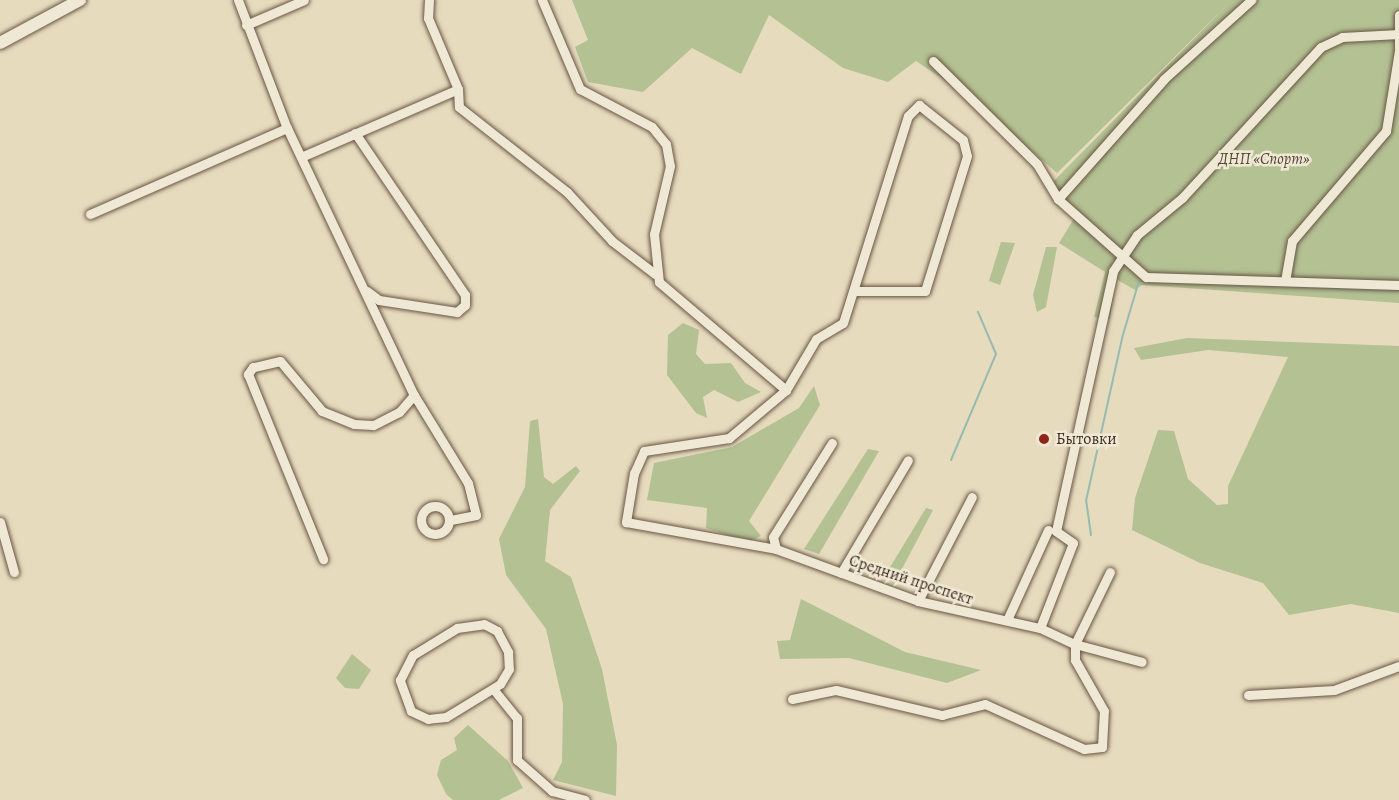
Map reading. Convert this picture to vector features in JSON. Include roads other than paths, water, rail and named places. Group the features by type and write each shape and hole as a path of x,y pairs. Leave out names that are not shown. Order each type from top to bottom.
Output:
{"street":[{"path":"0,43 80,0"},
{"path":"238,0 287,128 367,291 414,395 468,483 476,515 450,520"},
{"path":"246,25 304,0"},
{"path":"429,0 428,18 458,89 459,107 567,192 612,241 655,274 722,339 786,390 816,339 843,323 855,291 908,116 919,105 963,140 967,156 925,291 855,291"},
{"path":"542,0 580,89 652,128 666,144 670,166 654,234 655,274"},
{"path":"1058,199 1164,79 1251,0"},
{"path":"1285,281 1292,241 1386,131 1399,49 1399,15"},
{"path":"1040,628 1073,543 1056,531 1113,271 1124,256 1321,47 1342,37 1399,34"},
{"path":"933,61 1037,164 1058,199 1146,277 1399,285"},
{"path":"301,157 458,89"},
{"path":"90,214 287,128"},
{"path":"355,134 465,295 465,305 457,312 379,300 367,291"},
{"path":"323,559 248,374 253,367 280,361 322,411 354,424 373,425 399,412 414,395"},
{"name":"Средний проспект","path":"786,390 729,438 644,451 634,473 626,522 776,549 918,601 1040,628 1076,644 1142,662"},
{"path":"776,549 773,537 832,443"},
{"path":"841,573 908,460"},
{"path":"918,601 972,497"},
{"path":"0,522 14,572"},
{"path":"1007,620 1048,530"},
{"path":"792,699 836,690 942,715 985,704 1084,749 1102,747 1104,711 1075,660 1076,644 1110,572"},
{"path":"484,624 502,638 509,660 494,690 453,714 428,719 406,705 400,680 407,663 430,641 457,628 484,624"},
{"path":"1248,695 1334,690 1399,666"},
{"path":"494,690 517,718 517,759 552,791 585,800"}],"waterway":[{"path":"1091,535 1086,501 1122,338 1139,281 1159,282"},
{"path":"1264,285 1399,291"},
{"path":"951,460 996,354 978,312"}],"place":[{"name":"Бытовки","path":"1044,439"}],"park label":[{"name":"ДНП «Спорт»","path":"1264,159"}]}
